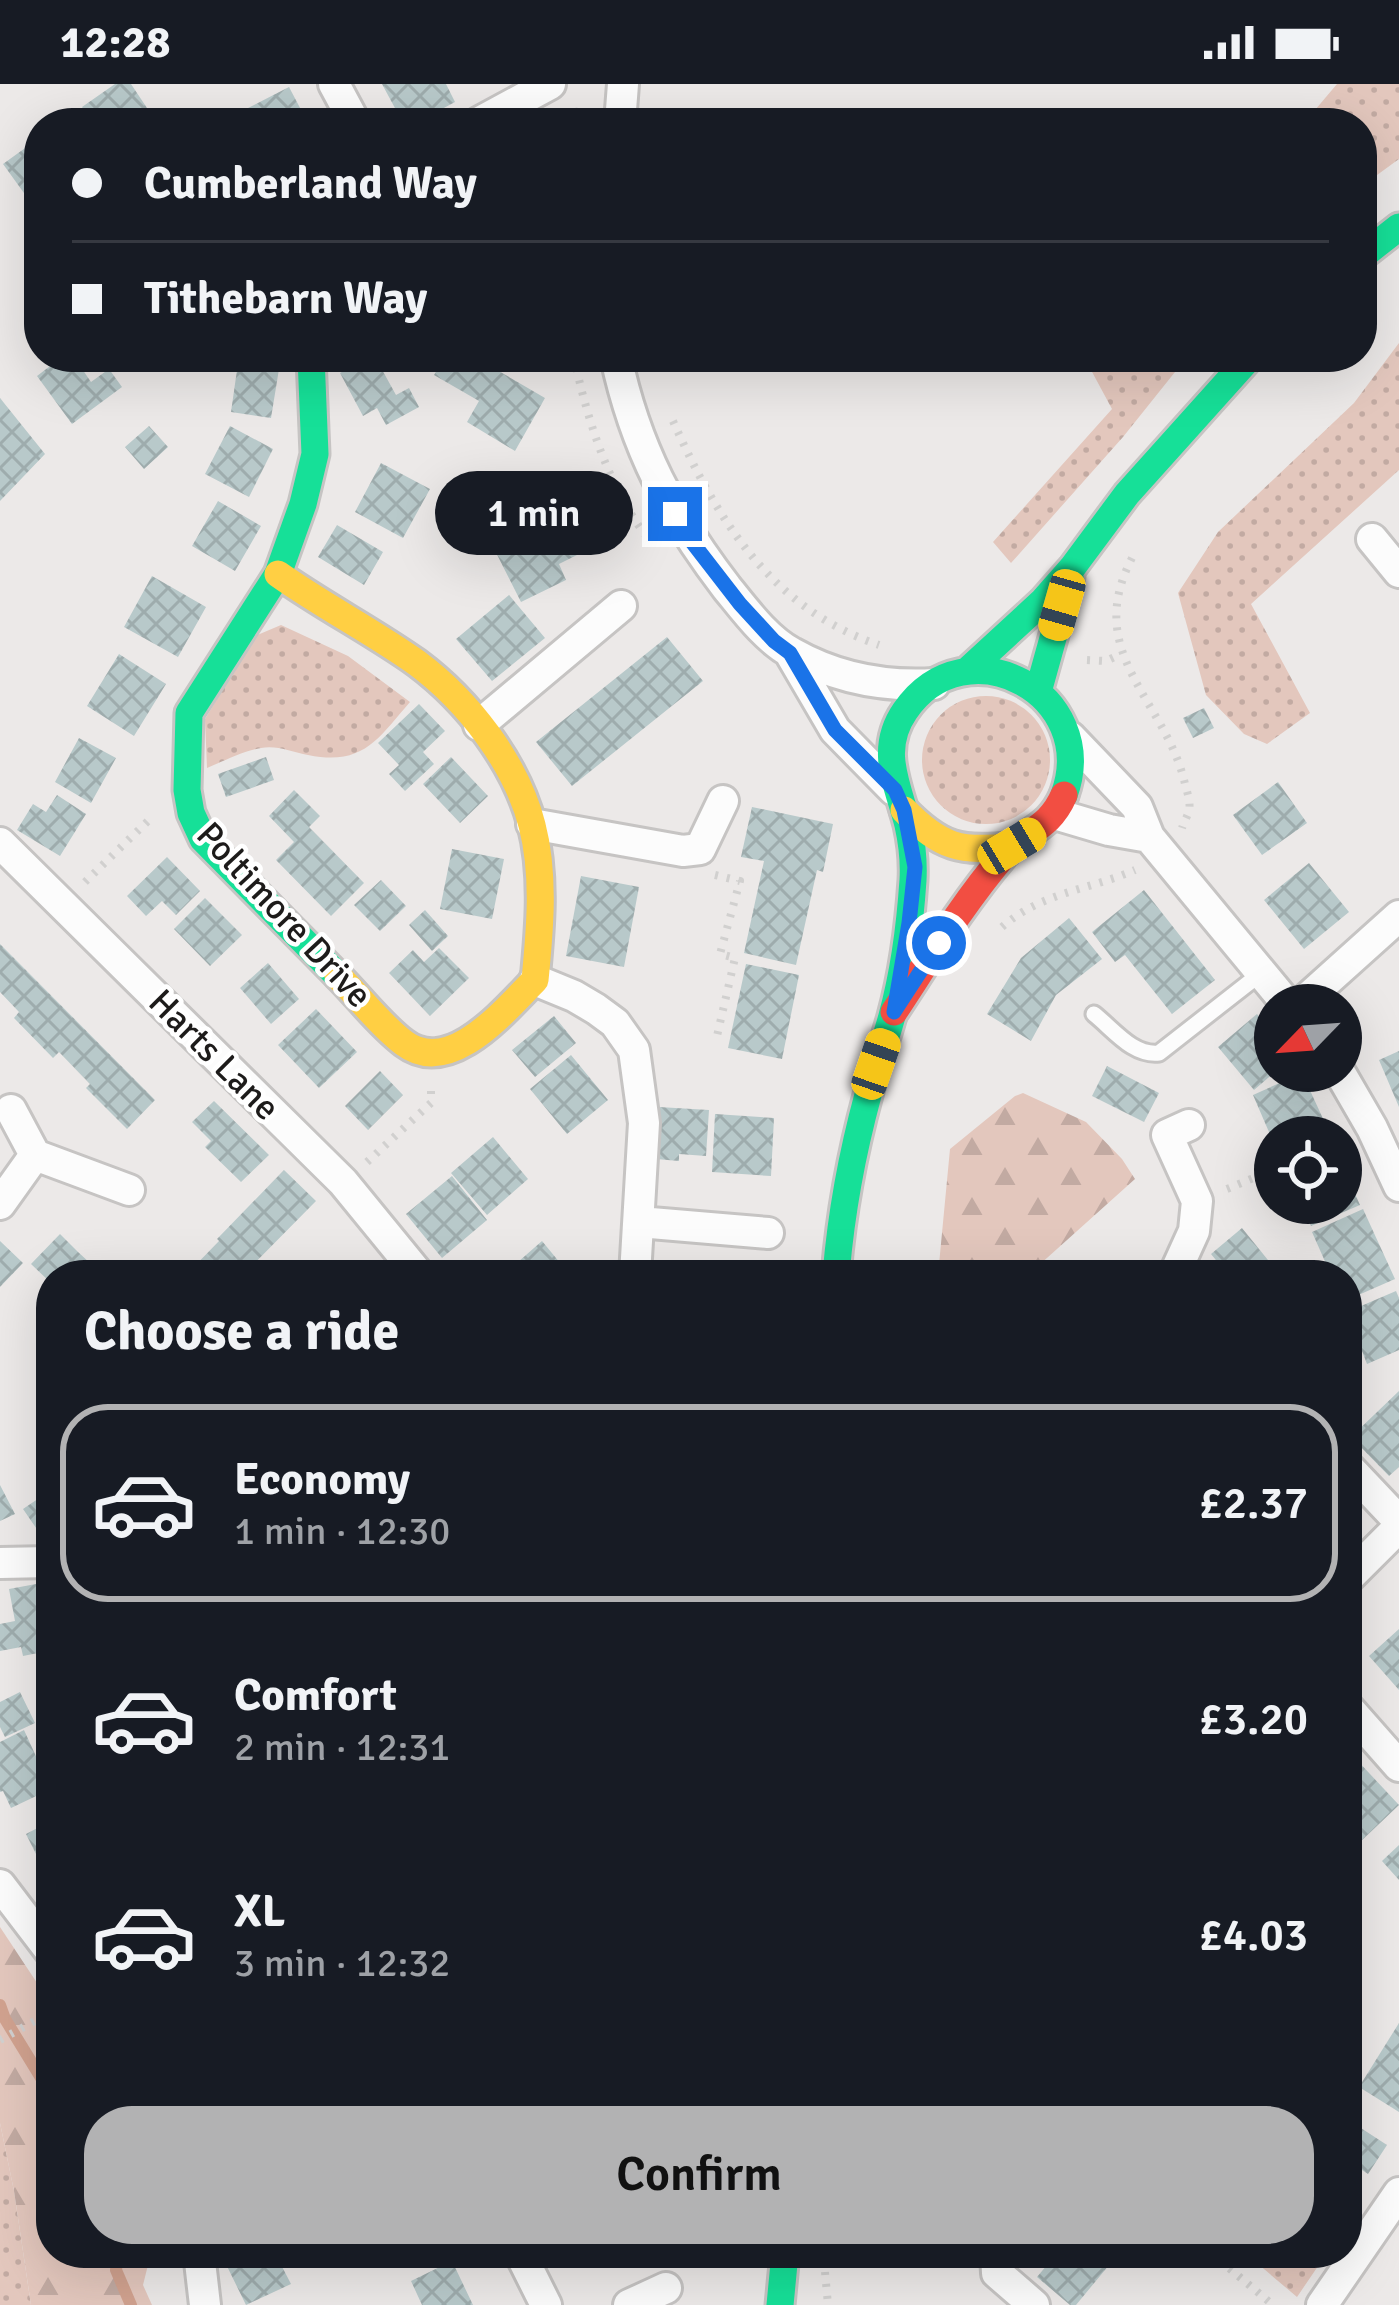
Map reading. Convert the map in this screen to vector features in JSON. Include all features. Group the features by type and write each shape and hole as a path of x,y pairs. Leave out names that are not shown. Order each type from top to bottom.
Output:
{"main road":[{"name":"Poltimore Drive","path":"312,372 315,454 278,574 189,713 190,813 203,839 407,1046 431,1054"},
{"path":"968,671 1043,601 1126,494 1236,372"},
{"path":"1038,692 1072,568"},
{"path":"278,574 440,681 498,754 532,824 541,901 535,980 485,1027 444,1053 431,1054"},
{"path":"837,1260 849,1172 894,1012 909,923 915,867 890,769 896,726 908,706 945,677 992,671 1017,678 1038,692 1054,707 1070,737 1070,777 1055,814 1012,846 981,852 952,847 925,832 899,800"},
{"path":"894,1012 952,924 1012,846"},
{"path":"780,2305 784,2268"}],"street":[{"path":"506,108 550,84"},
{"path":"620,372 635,430 675,514 740,604 774,641 790,653 862,680 899,686 934,684"},
{"path":"1372,539 1399,572"},
{"path":"478,725 621,606"},
{"path":"790,653 835,730 899,800"},
{"path":"1070,737 1137,807 1157,846 1269,984"},
{"path":"532,824 682,851 700,849 722,801"},
{"path":"1055,814 1157,846"},
{"name":"Harts Lane","path":"0,843 343,1182 406,1260"},
{"path":"1323,984 1399,916"},
{"path":"535,980 596,1009 615,1023 634,1050 644,1124 636,1260"},
{"path":"1352,1092 1399,1186"},
{"path":"11,1109 35,1155 129,1190"},
{"path":"1181,1260 1194,1231 1197,1201 1167,1135 1189,1125"},
{"path":"0,1204 35,1155"},
{"path":"639,1222 769,1233"},
{"path":"1362,1483 1399,1524 1362,1563"},
{"path":"0,1563 36,1562"},
{"path":"1362,1731 1399,1766"},
{"path":"0,1885 36,1932"},
{"path":"1362,2247 1399,2193"},
{"path":"201,2268 205,2305"},
{"path":"537,2268 546,2305"},
{"path":"997,2268 1034,2305"},
{"path":"1322,2305 1347,2268"},
{"path":"629,2305 666,2288"}],"lane":[{"path":"1094,1014 1137,1051 1160,1053 1260,974"}],"path":[{"path":"670,414 693,465 747,553 778,587 850,635 882,646"},
{"path":"994,936 1017,916 1056,895 1130,872 1181,830 1190,807 1180,763 1120,654 1117,609 1136,550"},
{"path":"86,881 187,782"},
{"path":"700,849 703,872 740,881 720,954 735,958 717,1036"},
{"path":"359,1169 431,1103 431,1054"},
{"path":"1197,1201 1254,1177"},
{"path":"2,2039 36,2020"},
{"path":"1229,2268 1273,2305"}],"green space":[{"path":"1337,84 1399,84 1399,159 1377,175 1377,108 1317,108"},
{"path":"1399,343 1399,470 1251,604 1310,713 1267,744 1244,734 1206,695 1178,593 1218,532 1354,403"},
{"path":"1092,372 1175,372 1011,563 993,542 1112,409"},
{"path":"281,625 348,656 410,702 378,738 356,753 327,757 267,747 207,768 205,719 255,636"},
{"path":"986,696 1010,701 1031,715 1045,736 1050,760 1045,784 1031,805 1010,819 986,824 962,819 941,805 927,784 922,760 927,736 941,715 962,701"},
{"path":"1023,1093 1086,1122 1135,1179 1045,1260 939,1260 950,1149"},
{"path":"0,1927 36,1981 36,2268 147,2268 143,2285 152,2305 31,2305 0,2123"},
{"path":"0,2123 14,2191 31,2305 0,2305"},
{"path":"1263,2268 1317,2268 1297,2297"}],"building":[{"path":"115,84 131,84 147,108 83,108"},
{"path":"382,84 446,84 455,102 444,108 395,108"},
{"path":"289,87 300,108 248,108"},
{"path":"24,149 24,193 3,164"},
{"path":"84,372 91,382 111,372 122,387 72,424 37,376"},
{"path":"237,372 279,372 271,418 231,412"},
{"path":"383,372 396,395 409,388 419,407 386,425 377,408 363,416 340,373"},
{"path":"500,372 545,398 515,451 467,422 479,401 434,375"},
{"path":"0,398 45,454 0,501"},
{"path":"149,426 168,447 144,469 125,447"},
{"path":"230,426 273,449 249,497 205,474"},
{"path":"381,463 430,489 403,538 355,512"},
{"path":"218,501 261,526 235,571 192,546"},
{"path":"527,503 535,521 570,504 591,548 559,564 566,580 521,602 482,525"},
{"path":"337,525 383,552 364,585 318,557"},
{"path":"152,576 206,607 178,657 124,627"},
{"path":"509,595 545,638 492,681 456,639"},
{"path":"667,637 703,681 572,786 536,742"},
{"path":"119,654 166,684 134,736 87,706"},
{"path":"419,704 445,731 423,752 434,764 405,791 389,774 399,765 378,743"},
{"path":"1204,708 1214,728 1193,738 1183,718"},
{"path":"79,738 116,758 91,803 55,782"},
{"path":"266,757 274,780 226,797 218,774"},
{"path":"451,757 488,796 460,823 423,784"},
{"path":"1278,782 1307,823 1262,855 1233,815"},
{"path":"294,790 320,816 309,827 364,883 331,916 276,860 294,842 269,816"},
{"path":"57,795 86,814 60,856 17,830 33,804 46,812"},
{"path":"752,807 833,824 823,872 817,870 796,965 744,953 764,861 741,857"},
{"path":"452,849 504,859 492,919 440,909"},
{"path":"167,857 200,891 176,915 162,901 146,916 127,896"},
{"path":"1309,863 1349,912 1304,949 1264,900"},
{"path":"581,876 639,887 624,967 566,956"},
{"path":"381,880 406,906 380,931 354,905"},
{"path":"1144,890 1215,980 1172,1014 1125,955 1115,962 1092,932"},
{"path":"205,898 242,935 210,966 174,929"},
{"path":"425,910 448,936 432,951 409,925"},
{"path":"1069,918 1102,959 1056,995 1031,1041 987,1014 1021,958"},
{"path":"0,944 155,1100 127,1129 59,1052 53,1058 14,1018 19,1012 0,992"},
{"path":"439,948 469,978 430,1016 389,973 413,950 424,962"},
{"path":"268,963 299,999 271,1024 240,988"},
{"path":"746,964 799,975 782,1059 728,1048"},
{"path":"316,1009 357,1052 319,1088 278,1045"},
{"path":"554,1016 576,1043 535,1077 512,1050"},
{"path":"1254,1017 1254,1090 1218,1047"},
{"path":"1399,1051 1399,1107 1379,1060"},
{"path":"571,1055 608,1100 567,1134 530,1089"},
{"path":"1107,1066 1159,1093 1144,1122 1092,1096"},
{"path":"380,1071 403,1095 368,1130 345,1106"},
{"path":"1311,1092 1322,1116 1262,1116 1253,1095"},
{"path":"214,1101 269,1155 241,1182 205,1147 211,1141 192,1122"},
{"path":"659,1107 709,1110 706,1156 679,1154 679,1161 656,1159"},
{"path":"715,1114 774,1118 771,1176 712,1172"},
{"path":"493,1137 528,1179 487,1215 451,1173"},
{"path":"284,1170 316,1201 258,1260 201,1260"},
{"path":"452,1176 487,1220 442,1258 406,1214"},
{"path":"1363,1209 1395,1279 1362,1293 1362,1260 1324,1260 1312,1232 1330,1224 1362,1224"},
{"path":"1242,1228 1268,1260 1216,1260 1211,1254"},
{"path":"60,1234 87,1260 36,1260 36,1269 31,1264"},
{"path":"0,1241 23,1263 0,1287"},
{"path":"542,1241 558,1260 520,1260"},
{"path":"1396,1291 1399,1298 1399,1350 1367,1364 1362,1351 1362,1306"},
{"path":"1399,1391 1399,1467 1389,1476 1362,1448 1362,1426"},
{"path":"0,1485 15,1514 0,1521"},
{"path":"36,1500 36,1528 23,1509"},
{"path":"36,1584 36,1653 23,1656 21,1647 0,1651 0,1624 15,1621 9,1589"},
{"path":"1399,1629 1399,1690 1369,1656"},
{"path":"20,1692 35,1723 5,1737 0,1702"},
{"path":"24,1730 36,1756 36,1796 11,1808 0,1792 0,1742"},
{"path":"1362,1765 1399,1805 1362,1840"},
{"path":"36,1829 36,1854 26,1834"},
{"path":"1399,1845 1399,1880 1382,1861"},
{"path":"1399,2023 1399,2112 1362,2089"},
{"path":"1362,2129 1387,2145 1368,2174 1362,2170"},
{"path":"228,2268 283,2268 291,2284 246,2305"},
{"path":"438,2268 455,2268 473,2305 422,2305 411,2281"},
{"path":"1044,2268 1107,2268 1076,2305 1037,2277"}],"waterway":[{"path":"0,2005 36,2070"},
{"path":"116,2268 131,2305"}],"traffic: fast":[{"path":"1377,244 1399,227"},
{"path":"312,372 315,454 303,504 278,574 189,713 187,790 203,839 338,976"},
{"path":"967,671 1043,601 1127,494 1237,372"},
{"path":"1038,692 1070,577"},
{"path":"838,1260 852,1162 896,999 910,914 912,845 891,754 897,725 931,685 961,672 992,672 1021,682 1046,701 1063,727 1070,759 1064,795"},
{"path":"780,2305 784,2268"}],"traffic: slow":[{"path":"278,574 417,663 472,715 502,757 525,802 539,863 535,980 476,1036 440,1052 422,1052 395,1036 338,976"},
{"path":"904,810 952,844 979,849 1012,846"}],"traffic: jam":[{"path":"894,1012 989,873 1012,846 1051,816 1064,795"}],"route":[{"path":"675,514 740,604 790,653 835,730 895,790 904,810 915,867 894,1012 939,943"}]}
